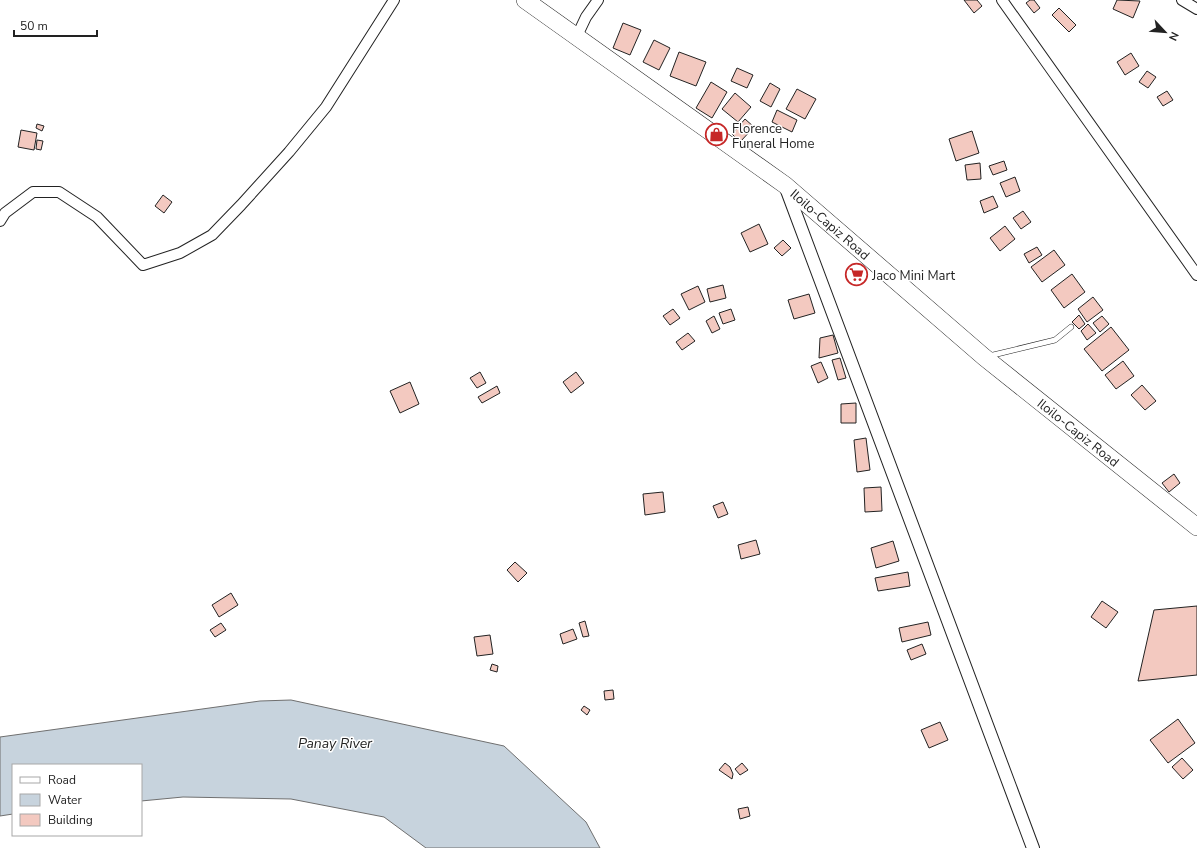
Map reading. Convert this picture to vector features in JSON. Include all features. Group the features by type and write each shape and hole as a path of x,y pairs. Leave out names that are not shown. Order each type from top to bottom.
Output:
{"highway":[{"name":"Iloilo-Capiz Road","path":"525,0 785,185 984,357 1197,527"}],"street":[{"path":"0,221 5,213 33,192 59,192 97,217 143,265 180,253 212,235 289,152 326,107 394,0"},
{"path":"577,36 586,17 598,0"},
{"path":"1002,0 1197,275"},
{"path":"1182,0 1197,9"},
{"path":"785,185 1033,848"}],"lane":[{"path":"984,357 1055,340 1071,327"}],"water":[{"name":"Panay River","path":"291,700 504,746 586,822 600,848 426,848 384,817 291,799 183,797 142,801 142,764 12,764 12,814 0,816 0,737 260,701"}],"building":[{"path":"964,0 977,0 982,6 974,13"},
{"path":"1030,0 1034,0 1040,8 1034,13 1026,3"},
{"path":"1117,0 1140,1 1133,18 1113,9"},
{"path":"1059,8 1076,25 1069,32 1052,15"},
{"path":"623,23 641,30 630,55 613,48"},
{"path":"654,40 670,48 659,70 643,62"},
{"path":"679,52 706,62 696,86 670,76"},
{"path":"1131,53 1139,66 1125,75 1117,62"},
{"path":"737,68 753,75 747,88 731,81"},
{"path":"1147,71 1156,77 1148,88 1139,82"},
{"path":"711,82 727,92 712,118 696,108"},
{"path":"770,83 780,89 771,107 760,101"},
{"path":"797,89 816,99 805,119 786,109"},
{"path":"1167,91 1173,100 1163,106 1157,97"},
{"path":"735,93 751,107 738,122 722,109"},
{"path":"777,110 797,120 792,132 772,122"},
{"path":"745,119 754,127 740,142 732,134"},
{"path":"37,124 44,126 42,131 36,128"},
{"path":"21,130 37,133 34,150 18,147"},
{"path":"972,131 979,153 956,161 949,139"},
{"path":"37,140 43,141 41,150 36,149"},
{"path":"1004,161 1007,170 993,175 989,166"},
{"path":"980,163 981,179 967,180 965,165"},
{"path":"1015,177 1020,191 1006,197 1000,183"},
{"path":"163,195 172,202 164,213 155,206"},
{"path":"993,196 998,207 984,213 980,201"},
{"path":"1023,211 1031,222 1021,229 1013,218"},
{"path":"759,224 768,244 750,252 741,233"},
{"path":"1005,226 1015,239 1000,251 990,238"},
{"path":"783,240 791,248 782,256 774,248"},
{"path":"1037,247 1042,255 1029,263 1024,254"},
{"path":"1054,250 1065,265 1042,282 1031,267"},
{"path":"1072,274 1085,292 1064,308 1051,290"},
{"path":"723,285 726,298 710,302 707,289"},
{"path":"698,286 705,302 689,310 681,294"},
{"path":"809,294 815,313 794,319 788,300"},
{"path":"1093,297 1103,310 1087,322 1078,309"},
{"path":"673,309 680,318 670,325 663,316"},
{"path":"731,309 735,320 723,324 719,313"},
{"path":"1079,315 1085,324 1079,329 1072,322"},
{"path":"714,316 720,329 712,333 706,321"},
{"path":"1102,316 1109,324 1100,332 1093,323"},
{"path":"1088,324 1096,333 1087,340 1081,331"},
{"path":"1111,327 1129,350 1102,371 1084,349"},
{"path":"688,333 695,341 682,350 676,342"},
{"path":"833,335 838,353 819,358 820,338"},
{"path":"840,358 846,378 838,380 832,360"},
{"path":"1123,361 1134,376 1116,389 1105,375"},
{"path":"821,362 828,378 818,383 811,366"},
{"path":"480,372 486,383 477,388 470,378"},
{"path":"576,372 584,383 571,393 563,382"},
{"path":"410,382 419,404 400,413 390,391"},
{"path":"1142,385 1156,401 1145,410 1131,395"},
{"path":"497,386 500,393 482,403 478,397"},
{"path":"856,403 856,423 841,423 841,404"},
{"path":"866,438 870,470 857,472 854,440"},
{"path":"1174,474 1180,483 1169,492 1162,483"},
{"path":"881,487 882,511 865,512 864,488"},
{"path":"663,492 665,512 645,515 643,494"},
{"path":"723,502 728,514 718,518 713,506"},
{"path":"756,540 760,554 741,559 738,545"},
{"path":"893,541 899,561 876,568 871,548"},
{"path":"515,562 527,573 518,582 507,570"},
{"path":"908,572 910,586 878,591 875,578"},
{"path":"231,593 238,605 219,617 212,605"},
{"path":"1102,601 1118,612 1106,628 1091,617"},
{"path":"1197,606 1197,675 1138,681 1154,610"},
{"path":"585,621 589,636 583,637 579,623"},
{"path":"928,622 931,635 902,642 899,628"},
{"path":"221,623 226,630 215,637 210,630"},
{"path":"573,629 577,639 563,644 560,634"},
{"path":"490,635 493,654 477,656 474,637"},
{"path":"922,644 926,654 911,660 907,650"},
{"path":"492,664 498,666 497,672 490,670"},
{"path":"613,690 614,699 605,700 604,691"},
{"path":"584,706 590,710 587,715 581,710"},
{"path":"1178,719 1195,743 1168,763 1150,740"},
{"path":"940,722 948,740 929,748 921,730"},
{"path":"1182,758 1193,770 1183,779 1172,767"},
{"path":"725,763 730,767 733,774 732,779 719,770"},
{"path":"742,763 748,770 740,775 735,769"},
{"path":"748,807 750,816 740,819 738,809"}],"place":[{"name":"Florence Funeral Home","path":"717,135"},
{"name":"Jaco Mini Mart","path":"856,275"}]}
